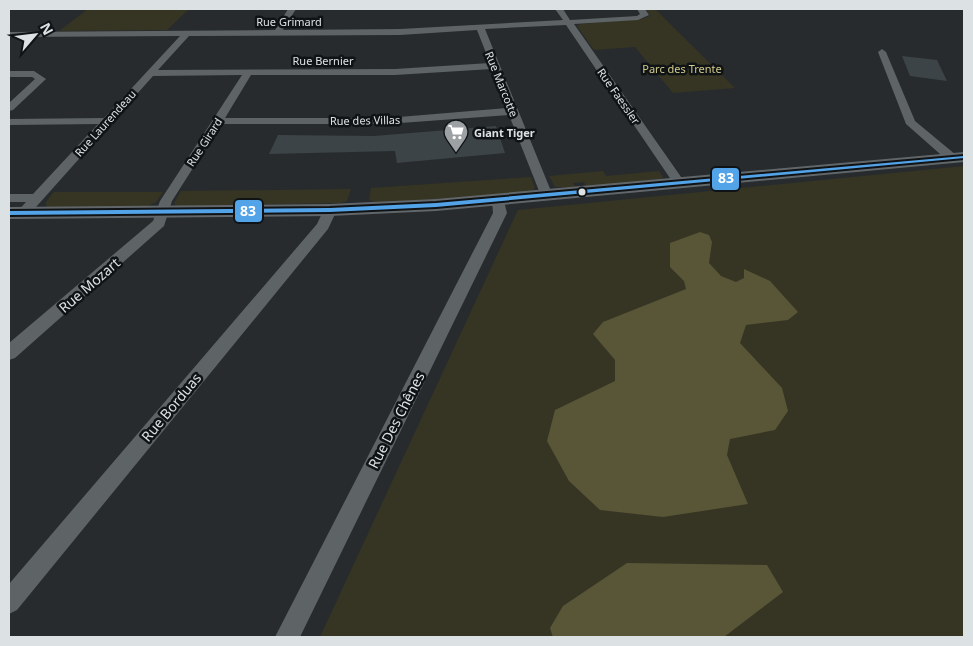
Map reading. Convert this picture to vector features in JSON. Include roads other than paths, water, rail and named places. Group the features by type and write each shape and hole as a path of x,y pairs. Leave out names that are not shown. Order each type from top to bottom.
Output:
{"street":[{"path":"277,33 292,9"},
{"name":"Rue Faessler","path":"559,9 680,184"},
{"name":"Rue Grimard","path":"9,34 400,32 638,18 645,15 641,9"},
{"name":"Rue Marcotte","path":"480,27 547,196"},
{"name":"Rue Laurendeau","path":"16,213 37,198 187,33"},
{"path":"882,52 910,122 923,135 958,158"},
{"name":"Rue Bernier","path":"150,73 394,72 495,66"},
{"name":"Rue Girard","path":"163,212 166,201 248,73"},
{"path":"9,74 34,74 41,79 9,108"},
{"name":"Rue des Villas","path":"217,121 387,121 514,111"},
{"path":"9,122 107,121"},
{"path":"16,213 330,210 498,201 958,158"},
{"path":"9,198 37,198"},
{"name":"Rue Des Chênes","path":"287,637 500,214 498,201"},
{"name":"Rue Borduas","path":"9,602 323,226 330,210"},
{"name":"Rue Mozart","path":"9,354 160,223 163,212"}],"place":[{"name":"Giant Tiger","path":"456,153"}],"park label":[{"name":"Parc des Trente","path":"682,68"}]}
